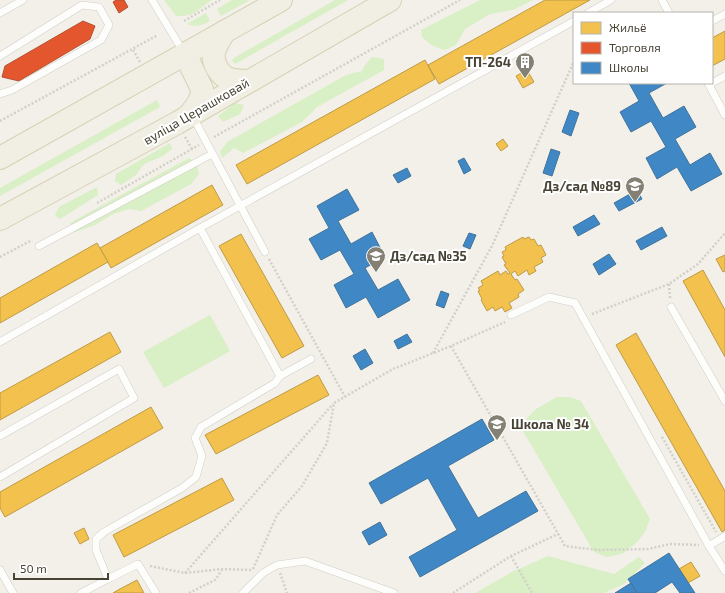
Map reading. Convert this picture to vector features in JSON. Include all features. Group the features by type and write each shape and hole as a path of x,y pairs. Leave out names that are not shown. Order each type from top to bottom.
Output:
{"main road":[{"name":"вуліца Церашковай","path":"0,219 188,120 229,92 390,0"},
{"path":"1,155 278,1"},
{"path":"224,32 215,50 214,59 216,66 225,77 230,80 248,81"},
{"path":"185,54 213,87 223,92 229,92"},
{"path":"185,54 202,89 200,99 188,120"}],"lane":[{"path":"0,13 23,0"},
{"path":"152,0 185,54"},
{"path":"590,12 611,0"},
{"path":"662,0 668,12"},
{"path":"0,56 82,5 99,7 109,25 101,40 12,90 0,94"},
{"path":"713,20 725,14"},
{"path":"0,342 200,228 573,22"},
{"path":"713,82 725,76"},
{"path":"710,84 725,115"},
{"path":"188,120 206,141 265,252"},
{"path":"39,246 212,154"},
{"path":"200,228 280,376"},
{"path":"510,318 549,297 575,303 709,546 725,571"},
{"path":"671,307 725,401"},
{"path":"108,579 96,550 96,539 104,532 182,488 196,477 202,456 195,438 202,427 275,383 280,376 311,359"},
{"path":"0,436 119,369 134,398 0,477"},
{"path":"709,546 722,538"},
{"path":"243,593 264,573 277,565 305,561 394,593"},
{"path":"81,593 138,564 156,593"},
{"path":"0,570 13,593"}],"path":[{"path":"184,21 220,0"},
{"path":"96,203 460,0"},
{"path":"0,121 133,50 158,35"},
{"path":"133,50 140,62"},
{"path":"433,353 492,246 573,63"},
{"path":"188,120 192,149"},
{"path":"595,321 591,314 670,284 698,264 725,232"},
{"path":"0,257 34,238"},
{"path":"265,252 345,397"},
{"path":"670,284 671,307"},
{"path":"184,573 334,403 393,369 451,346 510,318"},
{"path":"451,346 565,546 598,550 648,549 670,544 709,546"},
{"path":"252,570 277,515 302,486 327,443 334,403"},
{"path":"661,437 722,538"},
{"path":"453,593 511,556 558,534"},
{"path":"511,556 532,593"},
{"path":"138,564 184,573 222,569 252,570 264,573"},
{"path":"277,565 287,593"},
{"path":"189,593 215,580 222,569"}],"green space":[{"path":"164,0 212,0 192,14 176,16"},
{"path":"232,0 250,0 221,16 217,9"},
{"path":"335,0 348,0 237,63 235,64 232,60 234,58"},
{"path":"480,0 533,0 513,10 490,14 465,29 456,45 444,50 431,45 422,37 421,30"},
{"path":"206,13 210,21 196,26 187,24"},
{"path":"372,57 384,59 384,70 317,107 302,122 243,153 234,148 222,158 220,152 227,142 346,75 362,71"},
{"path":"157,100 160,107 0,196 0,188"},
{"path":"235,103 244,105 240,114 223,122 218,116"},
{"path":"170,143 172,149 163,156 144,164 136,175 121,185 115,181 116,174"},
{"path":"189,158 197,164 199,174 191,184 141,211 129,209 113,214 95,225 75,232 72,228 70,223"},
{"path":"97,187 98,195 60,219 55,215 59,207"},
{"path":"210,315 230,351 164,388 143,352"},
{"path":"557,397 570,397 581,401 650,519 645,532 637,542 622,554 607,557 594,552 523,431 527,418 536,409"},
{"path":"548,556 614,574 639,557 645,563 624,584 604,593 475,593 512,572"}],"building: Жильё":[{"path":"545,0 590,0 439,84 428,65"},
{"path":"725,31 725,59 713,65 713,37"},
{"path":"425,60 435,79 247,184 236,165"},
{"name":"ТП-264","path":"527,70 534,82 523,88 516,76"},
{"path":"503,139 508,146 501,151 496,144"},
{"path":"212,185 223,205 111,268 100,248"},
{"path":"241,234 304,346 282,358 219,246"},
{"path":"523,237 524,239 529,237 531,240 534,239 538,246 541,245 546,255 541,258 543,262 534,267 536,271 529,275 527,270 518,276 515,271 511,274 515,280 517,279 524,290 518,294 519,297 509,303 512,308 505,312 502,307 495,311 493,307 487,311 478,291 480,290 478,288 483,285 481,281 498,271 500,275 506,271 508,274 510,273 504,265 506,264 502,257 504,256 502,252 506,250 505,247"},
{"path":"97,243 108,262 0,323 0,298"},
{"path":"725,255 725,271 723,272 716,259"},
{"path":"703,270 725,310 725,357 683,281"},
{"path":"110,332 121,352 0,420 0,393"},
{"path":"636,333 725,491 725,530 722,532 616,345"},
{"path":"318,375 329,395 216,454 205,435"},
{"path":"151,407 163,428 5,517 0,508 0,492"},
{"path":"222,478 234,500 124,557 113,535"},
{"path":"84,528 89,539 80,544 74,533"},
{"path":"691,562 700,576 688,583 679,569"},
{"path":"137,580 144,593 113,593 118,590"}],"building: Торговля":[{"path":"116,0 124,0 128,7 119,13 113,2"},
{"path":"83,21 95,26 90,39 19,81 2,77 5,66"}],"building: Школы":[{"path":"630,84 665,84 649,93 663,118 684,106 696,127 675,139 690,165 710,153 722,174 691,191 677,167 657,179 646,158 666,147 651,121 631,132 620,112 639,101"},
{"path":"570,110 579,113 571,136 562,132"},
{"path":"551,149 560,152 552,176 543,173"},
{"path":"464,158 471,170 464,174 458,161"},
{"path":"407,168 411,176 398,183 393,175"},
{"path":"347,189 359,210 338,221 351,244 372,232 385,257 365,268 378,290 398,279 410,300 378,318 366,297 346,308 334,285 354,274 340,250 321,260 309,239 329,228 317,206"},
{"path":"637,190 642,199 619,211 614,203"},
{"path":"594,215 600,224 578,236 573,227"},
{"path":"662,227 667,236 641,250 636,241"},
{"path":"469,233 476,235 470,249 463,246"},
{"path":"609,254 616,264 599,275 593,264"},
{"path":"441,291 449,294 444,308 436,305"},
{"path":"407,334 412,342 398,349 394,341"},
{"path":"365,349 373,363 361,370 353,356"},
{"path":"482,419 494,440 448,466 478,518 526,491 538,511 420,577 409,557 457,530 428,478 381,504 369,483"},
{"path":"380,522 387,535 369,545 362,532"},
{"path":"669,553 695,593 680,593 672,582 655,593 637,593 628,579"},
{"path":"631,583 637,593 615,593"}],"place":[{"name":"ТП-264","path":"525,79"},
{"name":"Дз/сад №89","path":"635,203"},
{"name":"Дз/сад №35","path":"376,273"},
{"name":"Школа № 34","path":"497,441"}]}
